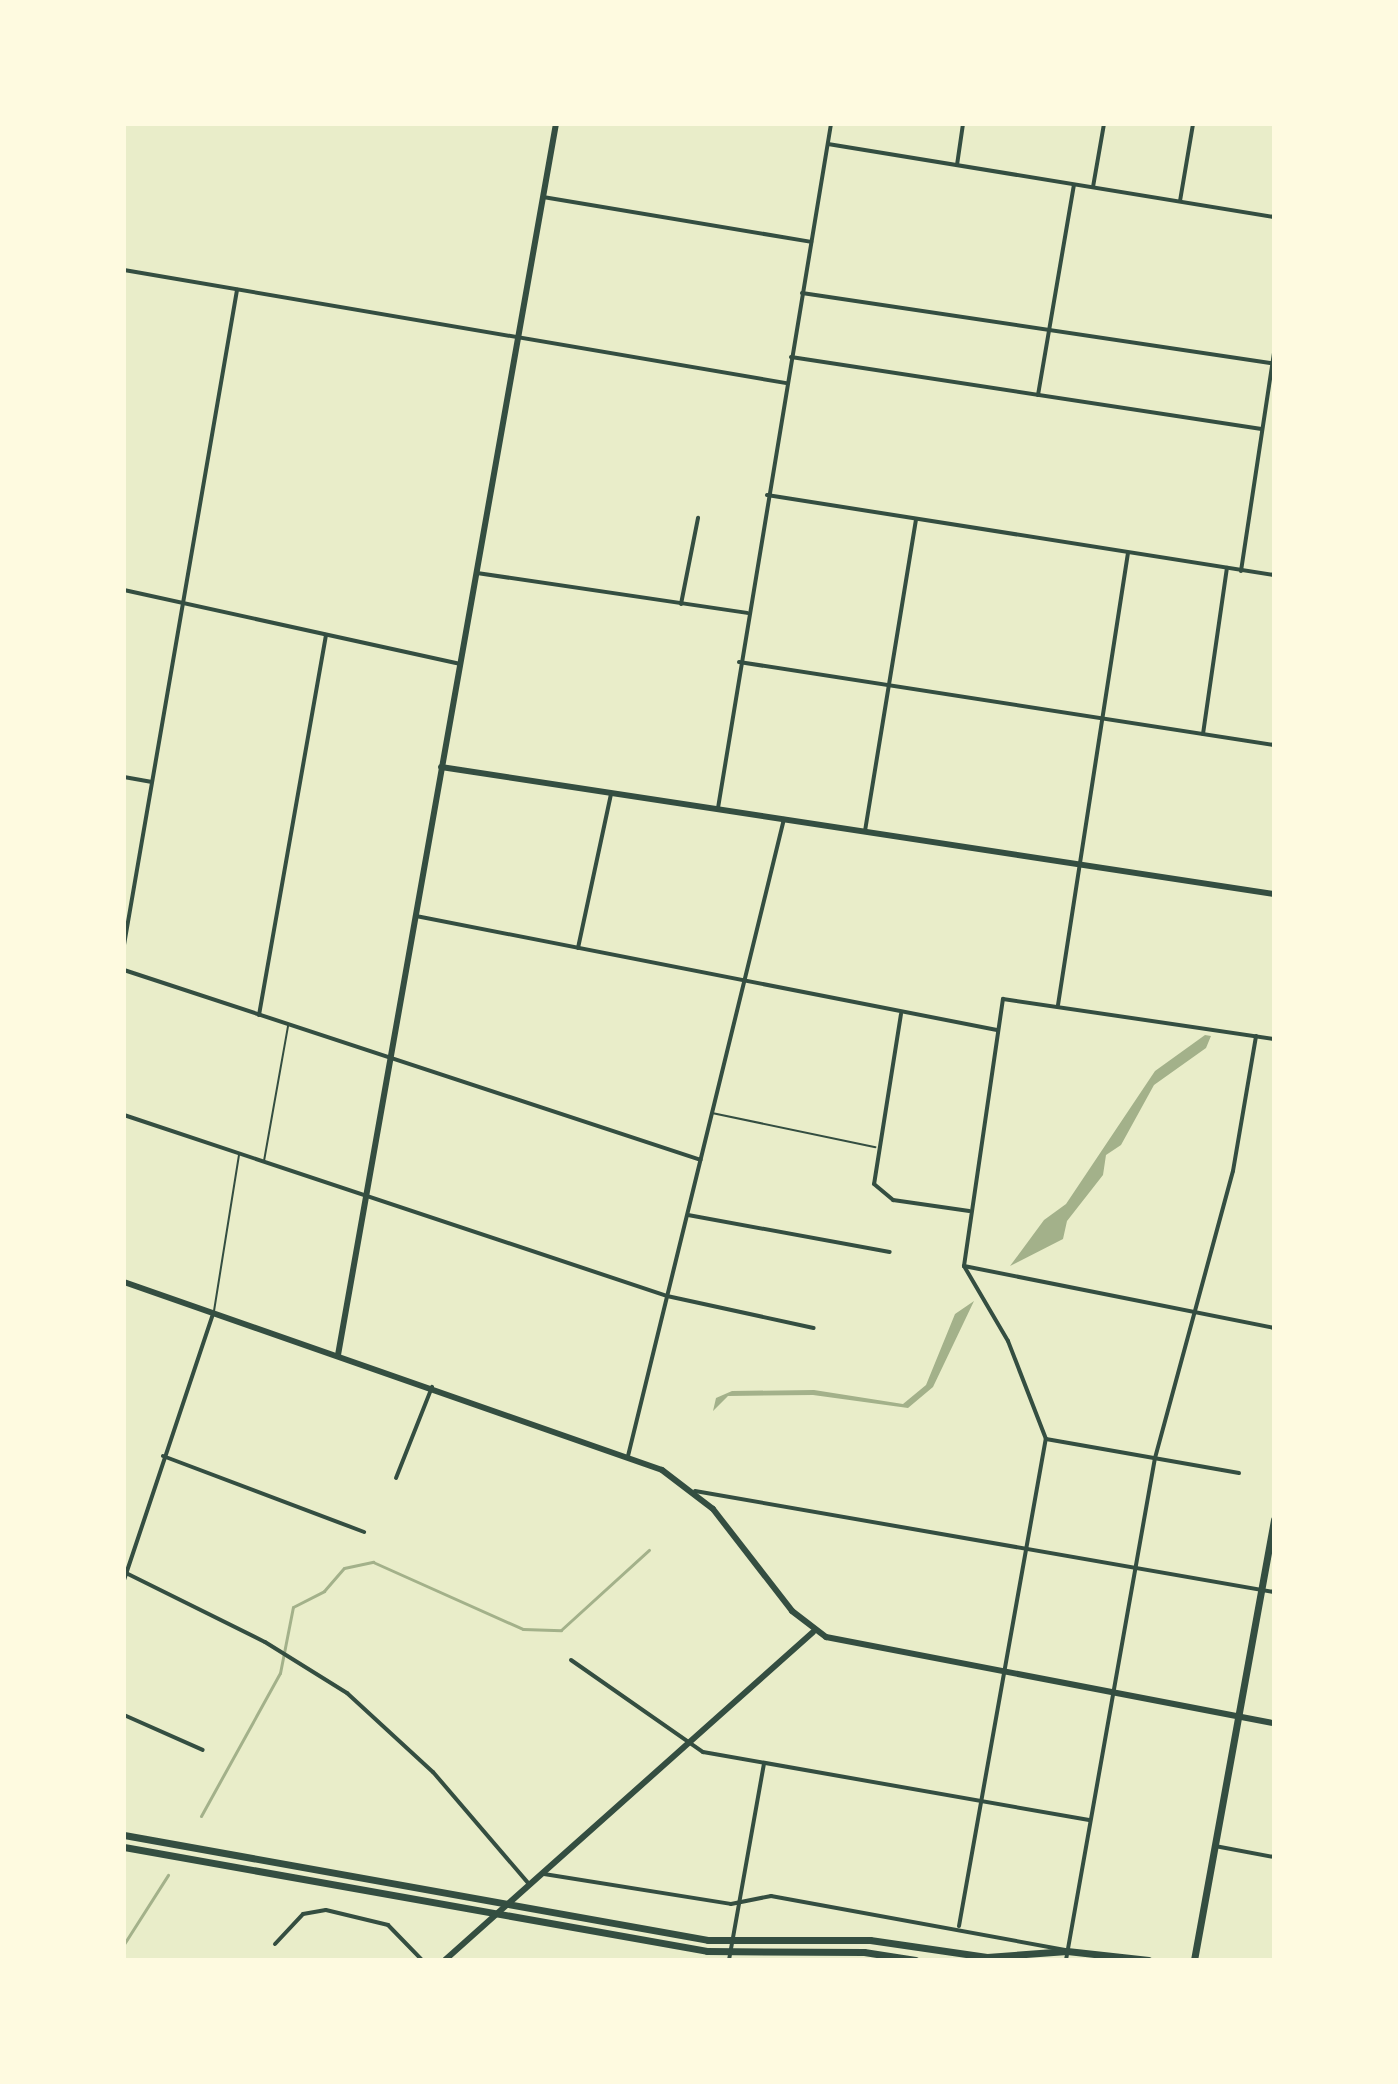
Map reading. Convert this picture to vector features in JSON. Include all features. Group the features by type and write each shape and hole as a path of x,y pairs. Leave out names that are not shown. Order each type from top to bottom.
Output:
{"main road":[{"path":"1194,1960 1274,1519"},
{"path":"124,1835 708,1940 788,1944 870,1940 987,1957 1067,1951 1149,1960"},
{"path":"124,1847 707,1951 789,1956 864,1952 915,1960"}],"street":[{"path":"338,1355 416,916 457,663 477,573 556,124"},
{"path":"718,808 747,613 831,124"},
{"path":"957,165 963,124"},
{"path":"1093,187 1104,124"},
{"path":"1180,201 1193,124"},
{"path":"828,144 1274,217"},
{"path":"1038,395 1074,184"},
{"path":"543,197 811,242"},
{"path":"124,270 786,383"},
{"path":"124,945 181,602 238,289"},
{"path":"802,293 1272,363"},
{"path":"1241,571 1274,352"},
{"path":"791,357 1262,429"},
{"path":"767,495 1274,575"},
{"path":"681,604 698,518"},
{"path":"865,831 916,519"},
{"path":"1058,1005 1128,553"},
{"path":"1203,734 1227,568"},
{"path":"477,573 747,613"},
{"path":"124,590 457,663"},
{"path":"259,1015 326,635"},
{"path":"739,662 1274,745"},
{"path":"441,767 865,831 1079,868 1274,894"},
{"path":"124,777 151,782"},
{"path":"578,948 611,793"},
{"path":"628,1456 784,819"},
{"path":"416,916 901,1014 997,1030"},
{"path":"124,970 701,1160"},
{"path":"959,1926 1004,1672 1021,1547 1046,1439 1008,1341 964,1266 969,1211 1003,999 1274,1039"},
{"path":"901,1014 875,1147 874,1184 885,1197 969,1211"},
{"path":"1066,1960 1155,1458 1233,1171 1256,1036"},
{"path":"124,1115 667,1296 814,1328"},
{"path":"688,1215 890,1252"},
{"path":"964,1266 1194,1315 1274,1328"},
{"path":"124,1282 628,1456 695,1491 1274,1592"},
{"path":"124,1580 213,1312"},
{"path":"396,1478 433,1387"},
{"path":"1046,1439 1239,1473"},
{"path":"163,1456 364,1532"},
{"path":"695,1491 813,1632 1274,1723"},
{"path":"126,1573 279,1649 385,1722 530,1885"},
{"path":"447,1960 813,1632"},
{"path":"571,1660 688,1743 764,1763 1089,1820"},
{"path":"124,1715 203,1750"},
{"path":"729,1960 764,1763"},
{"path":"1215,1846 1274,1857"},
{"path":"544,1874 731,1904 742,1899 771,1896 959,1926 1067,1951"},
{"path":"275,1944 303,1914 326,1910 388,1925 422,1960"}],"lane":[{"path":"264,1162 289,1025"},
{"path":"712,1113 875,1147"},
{"path":"213,1312 239,1154"}],"shaded area":[{"path":"1205,1035 1211,1036 1206,1048 1154,1085 1121,1145 1106,1155 1103,1175 1067,1221 1063,1239 1010,1266 1044,1220 1066,1204 1155,1071"},
{"path":"974,1301 933,1387 908,1408 813,1395 728,1396 713,1411 716,1398 732,1391 814,1390 903,1404 926,1385 955,1314"}],"waterway":[{"path":"201,1816 280,1673 293,1607 324,1591 344,1568 373,1562 523,1629 561,1630 649,1550"},
{"path":"124,1944 168,1875"}]}
